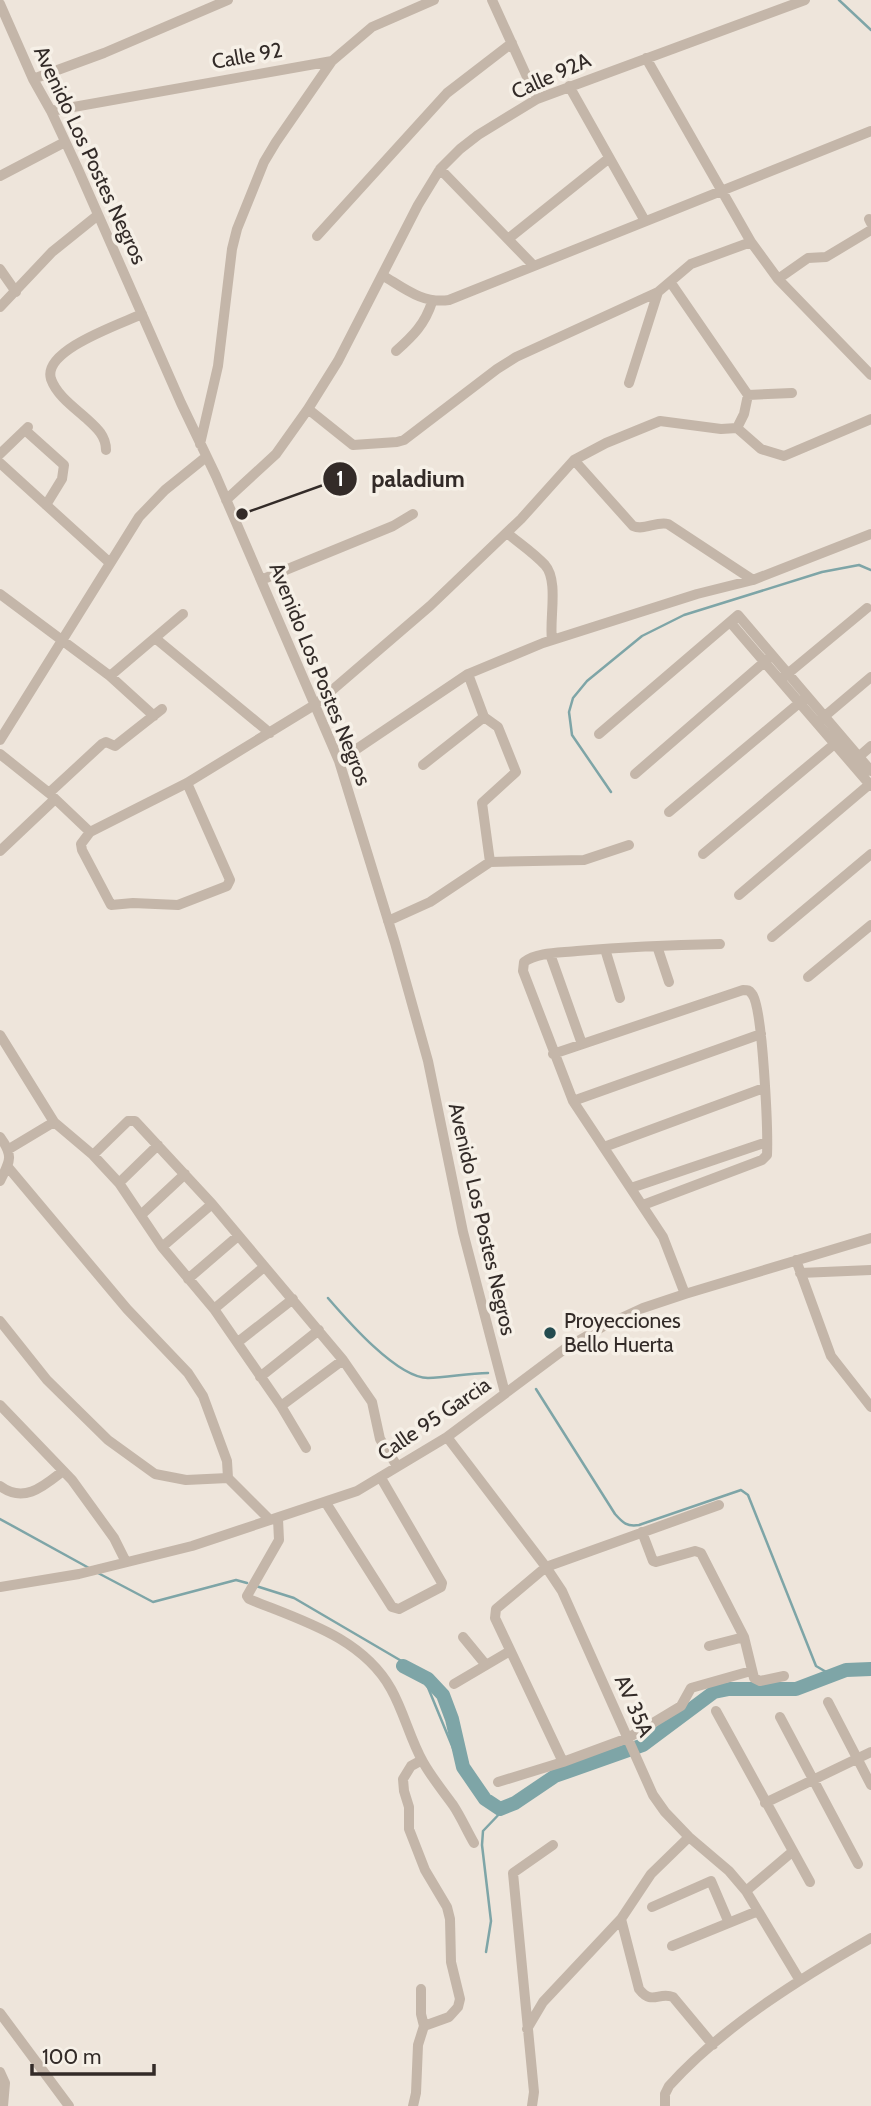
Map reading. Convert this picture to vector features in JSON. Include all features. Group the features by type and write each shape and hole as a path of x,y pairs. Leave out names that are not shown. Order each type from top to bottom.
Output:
{"street":[{"path":"33,79 228,0"},
{"path":"200,444 218,366 232,249 237,229 264,162 332,61 372,27 434,0"},
{"path":"492,0 537,99"},
{"name":"Calle 92A","path":"226,500 276,454 308,409 338,361 418,205 440,169 478,135 537,99 806,0"},
{"name":"Avenido Los Postes Negros","path":"0,4 226,500 339,761 428,1061 461,1222 505,1393"},
{"path":"317,236 447,93 512,43"},
{"path":"646,58 751,242 778,279 871,375"},
{"name":"Calle 92","path":"51,111 332,61"},
{"path":"569,86 645,221"},
{"path":"382,275 422,299 432,302 449,300 871,131"},
{"path":"0,176 65,142"},
{"path":"508,239 608,159"},
{"path":"440,169 533,265"},
{"path":"0,307 52,252 98,215"},
{"path":"778,279 808,258 826,257 870,224"},
{"path":"308,409 353,445 397,442 516,357 658,292 691,264 751,242"},
{"path":"0,269 16,292"},
{"path":"671,283 748,395 744,414 737,428"},
{"path":"629,383 658,292"},
{"path":"396,351 416,334 428,317 432,302"},
{"path":"106,450 106,442 100,431 62,396 54,385 50,377 51,367 71,346 142,314"},
{"path":"748,395 792,393"},
{"path":"187,783 230,880 227,886 178,905 133,902 111,905 82,850 81,844 90,832 187,783 316,704 430,606 507,533 574,460 606,443 660,421 721,429 737,428 761,449 784,456 871,419"},
{"path":"0,454 28,428 64,465 62,479 46,505"},
{"path":"0,738 139,517 165,489 206,457"},
{"path":"574,460 633,526 638,528 661,522 668,524 754,580"},
{"path":"0,463 110,563"},
{"path":"261,580 393,526 413,514"},
{"path":"507,533 547,566 552,579 552,640"},
{"path":"339,761 468,674 552,640 697,594 754,580 871,534"},
{"path":"0,594 158,713 115,746 106,742 102,744 0,850"},
{"path":"784,677 867,608"},
{"path":"110,676 183,614"},
{"path":"599,734 734,618 855,760 871,785 739,895"},
{"path":"155,638 271,733"},
{"path":"635,774 768,659"},
{"path":"468,674 484,717 498,727 516,772 482,803 490,862"},
{"path":"820,719 871,677"},
{"path":"669,812 804,700"},
{"path":"423,765 484,717"},
{"path":"703,853 838,740"},
{"path":"855,760 871,746"},
{"path":"0,754 52,796 90,832"},
{"path":"855,760 871,771"},
{"path":"388,921 430,902 490,862 584,860 629,845"},
{"path":"772,937 871,854"},
{"path":"808,976 871,925"},
{"path":"685,1294 669,1249 643,1205 573,1101 523,971 524,962 530,957 550,954 605,948 720,944"},
{"path":"657,946 669,982"},
{"path":"605,948 620,998"},
{"path":"550,954 582,1044"},
{"path":"553,1054 743,990 754,995 761,1034 766,1155 762,1160 643,1205"},
{"path":"573,1101 761,1034"},
{"path":"0,1035 54,1122 93,1155 120,1183 162,1247 214,1309 281,1406 306,1448"},
{"path":"604,1147 764,1088"},
{"path":"93,1155 131,1119 158,1145 212,1204 343,1360 372,1402 380,1439 397,1466"},
{"path":"9,1149 54,1122"},
{"path":"0,1137 9,1149 7,1166 0,1181"},
{"path":"631,1188 767,1142"},
{"path":"120,1183 158,1145"},
{"path":"7,1166 127,1310 188,1373 203,1396 227,1461 228,1478 274,1520 279,1540 247,1596 249,1599 328,1631 370,1662 392,1691 422,1760 435,1783 455,1808 474,1843"},
{"path":"141,1215 185,1174"},
{"path":"162,1247 212,1204"},
{"path":"188,1279 238,1236"},
{"name":"Calle 95 Garcia","path":"0,1587 79,1574 192,1546 357,1491 447,1437 566,1348 604,1326 643,1308 685,1294 871,1238"},
{"path":"796,1261 831,1356 871,1407"},
{"path":"214,1309 264,1267"},
{"path":"800,1273 871,1270"},
{"path":"237,1342 293,1299"},
{"path":"0,1321 47,1380 108,1440 155,1475 186,1480 228,1478"},
{"path":"260,1377 319,1331"},
{"path":"281,1406 343,1360"},
{"path":"0,1405 63,1471 114,1538 126,1562"},
{"name":"AV 35A","path":"447,1437 562,1591 653,1795 664,1812 689,1838 729,1871 746,1891 799,1979"},
{"path":"0,1486 8,1492 21,1494 37,1491 63,1471"},
{"path":"326,1503 392,1607 399,1609 441,1587 442,1583 381,1478"},
{"path":"564,1762 510,1651 494,1614 496,1609 546,1567 719,1505"},
{"path":"642,1532 653,1561 695,1551 701,1553 744,1637 751,1671 757,1681 784,1676"},
{"path":"463,1637 486,1665"},
{"path":"709,1646 744,1637"},
{"path":"454,1684 510,1651"},
{"path":"498,1782 629,1741 681,1706 691,1688 751,1671"},
{"path":"828,1702 871,1785"},
{"path":"716,1711 810,1882"},
{"path":"780,1717 858,1864"},
{"path":"765,1803 871,1752"},
{"path":"422,1760 411,1766 403,1779 409,1807 409,1829 425,1870 447,1907 450,1919 451,1962 460,1999 458,2007 449,2017 424,2026"},
{"path":"527,2030 543,2003 621,1919 651,1874 689,1838"},
{"path":"532,2106 534,2092 513,1873 553,1845"},
{"path":"746,1891 792,1852"},
{"path":"652,1907 711,1881 729,1923"},
{"path":"672,1946 758,1911"},
{"path":"621,1919 637,1984 642,1994 652,1999 668,1995 673,1997 713,2045"},
{"path":"665,2106 665,2094 669,2086 713,2045 799,1979 871,1938"},
{"path":"413,2106 418,2045 424,2026 421,1989"},
{"path":"523,1990 543,2003"},
{"path":"0,2012 69,2106"},
{"path":"0,2072 5,2083 3,2106"}],"waterway":[{"path":"839,0 871,30"},
{"path":"611,792 572,735 569,712 573,698 587,681 642,636 684,615 822,572 859,565 871,570"},
{"path":"328,1298 374,1346 402,1369 428,1378 488,1373"},
{"path":"536,1389 615,1514 626,1524 639,1525 741,1490 748,1495 816,1666 828,1673"},
{"path":"0,1519 89,1568"},
{"path":"98,1573 153,1602 236,1580 247,1583"},
{"path":"256,1586 294,1598 422,1673 462,1770 476,1794 504,1809"},
{"path":"403,1666 428,1679 443,1695 452,1719 463,1767 485,1799 500,1809 515,1803 555,1776 643,1745 714,1692 729,1689 796,1689 846,1670 871,1669"},
{"path":"638,1750 710,1696 730,1686 779,1694 793,1692 829,1674 871,1672"},
{"path":"486,1952 491,1921 482,1845 483,1831 504,1809 522,1802 543,1783 569,1771 632,1752"}],"place":[{"name":"paladium","path":"242,514"},
{"name":"Proyecciones Bello Huerta","path":"550,1333"}]}
